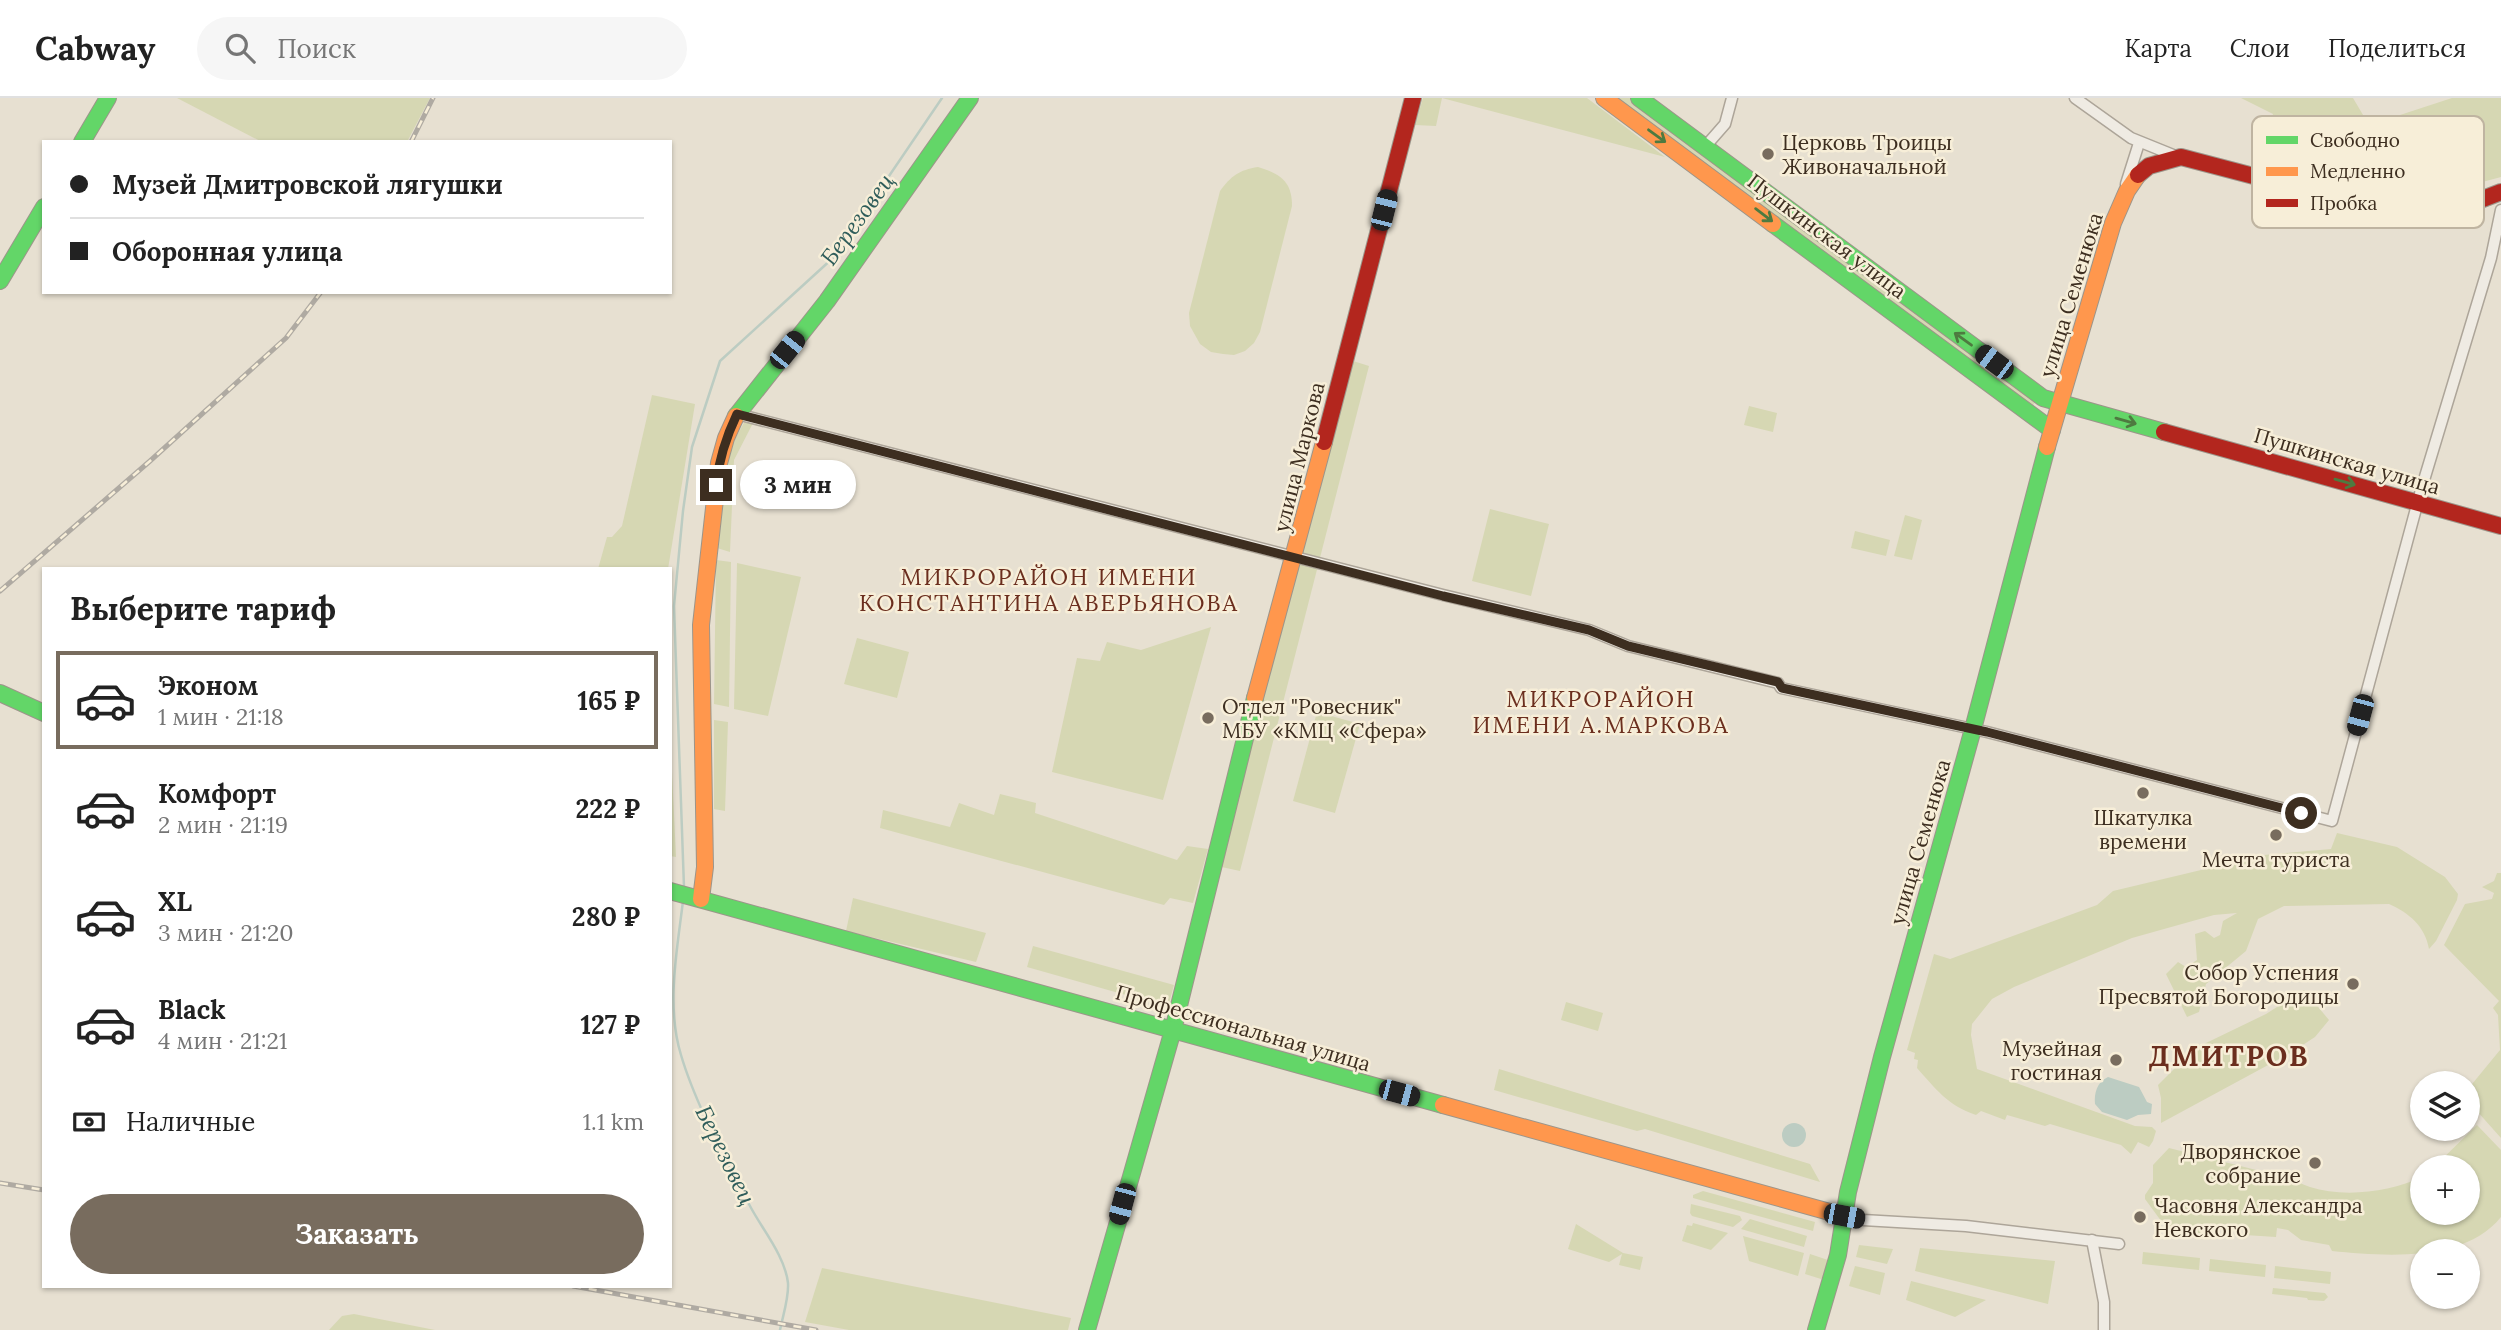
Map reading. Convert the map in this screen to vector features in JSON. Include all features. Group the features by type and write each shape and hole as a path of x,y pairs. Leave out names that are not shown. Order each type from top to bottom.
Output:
{"main road":[{"path":"83,140 108,98"},
{"path":"684,895 705,867 701,625 719,463 726,438 737,414 827,301 970,98"},
{"name":"улица Маркова","path":"1087,1330 1172,1030 1268,643 1295,557 1413,98"},
{"name":"Пушкинская улица","path":"1604,98 2052,430"},
{"name":"Пушкинская улица","path":"1639,98 2043,398 2501,526"},
{"path":"2181,158 2252,176"},
{"name":"улица Семенюка","path":"1816,1330 1838,1255 1848,1192 1882,1057 2052,430 2120,205 2128,189 2148,168 2156,162 2181,158"},
{"path":"2484,199 2501,192"},
{"path":"0,281 42,210"},
{"name":"Пушкинская улица","path":"2025,409 2045,411 2060,404"},
{"path":"0,692 42,712"},
{"name":"Профессиональная улица","path":"684,895 1498,1121 1655,1161 1844,1216"}],"street":[{"path":"1704,148 1725,124 1732,98"},
{"path":"2075,98 2139,143 2181,158"},
{"name":"улица Семенюка","path":"2120,205 2139,143"},
{"path":"737,414 1443,596 1589,630 1628,646 1778,682 1782,688 1973,729 2332,821 2418,502 2491,258 2501,210"},
{"path":"1844,1216 1863,1220 1966,1226 2119,1244"},
{"path":"2092,1240 2104,1301 2104,1330"}],"green space":[{"path":"177,98 430,98 408,140 258,140"},
{"path":"1423,98 1442,98 1436,126 1415,125"},
{"path":"1442,98 1587,98 1665,157"},
{"path":"1614,98 1631,98 2037,400 2030,409"},
{"path":"2241,98 2353,98 2364,116 2273,116"},
{"path":"2452,98 2501,98 2501,177 2484,182 2484,116 2393,116"},
{"path":"1258,167 1283,180 1290,190 1292,206 1260,332 1254,343 1245,351 1234,355 1211,352 1200,344 1190,326 1189,313 1220,191 1236,175"},
{"path":"1350,360 1369,366 1240,871 1217,866"},
{"path":"652,395 695,404 668,567 599,567 607,537 612,537 622,526"},
{"path":"1749,406 1777,413 1773,432 1744,425"},
{"path":"746,419 753,423 734,460 730,552 717,548 724,459"},
{"path":"1490,509 1549,524 1531,596 1472,581"},
{"path":"1905,515 1922,520 1912,560 1894,556"},
{"path":"1855,531 1890,540 1886,556 1851,548"},
{"path":"716,560 731,562 729,707 714,704"},
{"path":"737,563 801,577 768,716 734,709"},
{"path":"1211,627 1163,800 1052,772 1077,658 1100,661 1107,642 1141,650"},
{"path":"857,638 909,652 897,698 844,684"},
{"path":"1317,712 1360,724 1335,813 1293,801"},
{"path":"714,720 728,722 725,811 714,809"},
{"path":"672,772 676,857 672,856"},
{"path":"1000,794 1036,803 1035,813 1177,860 1187,846 1208,849 1193,903 1170,898 1164,905 880,828 883,810 950,827 959,803 994,815"},
{"path":"2337,833 2397,847 2445,877 2458,894 2457,900 2436,941 2429,949 2424,934 2415,921 2389,904 2284,906 2258,919 2246,951 2206,984 2199,1012 2187,1017 2166,974 2178,962 2186,967 2197,960 2195,934 2205,931 2214,938 2220,935 2223,921 2237,913 2214,915 2132,938 2014,987 1992,999 1972,1024 1971,1035 1977,1069 2135,1126 2152,1127 2156,1131 2149,1147 2138,1142 2131,1154 2121,1145 2050,1124 2045,1126 2007,1115 2005,1120 1981,1111 1976,1115 1966,1111 1936,1089 1917,1068 1915,1053 1907,1050 1934,954 1950,959 2097,905 2113,891 2264,855 2331,849"},
{"path":"2497,873 2501,873 2501,1138 2480,1114 2480,1074 2500,1050 2498,1015 2493,1008 2499,1001 2444,945 2465,904 2492,899 2494,893 2482,887 2494,881"},
{"path":"853,898 986,933 976,962 846,931"},
{"path":"1033,946 1174,985 1168,1007 1027,967"},
{"path":"2304,990 2329,1020 2315,1037 2161,1123 2158,1085 2177,1066 2206,1043 2266,1014"},
{"path":"1566,1002 1603,1013 1598,1031 1561,1020"},
{"path":"1499,1069 1810,1164 1820,1182 1645,1129 1637,1131 1494,1090"},
{"path":"2480,1128 2501,1150 2501,1217 2485,1232 2472,1239 2410,1239 2410,1254 2332,1251 2329,1245 2301,1240 2288,1230 2277,1228 2276,1237 2245,1235 2245,1225 2225,1224 2220,1229 2206,1233 2167,1229 2145,1199 2153,1183 2153,1165 2169,1148 2337,1192 2367,1192 2410,1182 2410,1225 2480,1225 2480,1155 2446,1155 2461,1141 2480,1141"},
{"path":"1703,1191 1815,1222 1813,1231 1693,1198 1693,1195"},
{"path":"1691,1204 1740,1216 1742,1220 1733,1227 1692,1216"},
{"path":"1750,1219 1807,1236 1804,1247 1741,1229"},
{"path":"1693,1223 1728,1233 1711,1250 1682,1241 1687,1225 1692,1226"},
{"path":"1576,1224 1623,1253 1643,1257 1640,1270 1619,1265 1622,1254 1609,1262 1568,1249"},
{"path":"1743,1236 1804,1253 1798,1276 1749,1261"},
{"path":"1859,1245 1893,1249 1887,1264 1856,1257"},
{"path":"1920,1248 2055,1261 2048,1304 1915,1271"},
{"path":"2143,1252 2200,1258 2199,1270 2142,1264"},
{"path":"1810,1254 1831,1261 1828,1273 1821,1279 1805,1274"},
{"path":"2210,1259 2266,1265 2265,1277 2209,1271"},
{"path":"1855,1266 1885,1273 1880,1295 1849,1286"},
{"path":"2275,1266 2331,1272 2330,1284 2274,1278"},
{"path":"822,1268 1071,1318 1068,1330 849,1330 805,1322"},
{"path":"1911,1281 1986,1300 1955,1317 1906,1300"},
{"path":"2273,1288 2325,1293 2328,1297 2324,1301 2308,1300 2272,1294"},
{"path":"354,1314 435,1330 329,1330 342,1316"}],"shaded area":[{"path":"2108,1077 2139,1087 2147,1102 2152,1104 2151,1114 2138,1115 2127,1120 2102,1112 2095,1104 2095,1096 2099,1085"},
{"path":"1794,1123 1802,1127 1806,1135 1802,1143 1794,1147 1786,1143 1782,1135 1786,1127"}],"waterway":[{"name":"Березовец","path":"684,887 674,606 692,447 720,361 834,257 942,98"},
{"name":"Березовец","path":"683,901 673,998 681,1055 694,1093 712,1132 786,1273 787,1301 780,1330"}],"railway":[{"path":"412,140 433,98"},
{"path":"0,591 286,338 319,294"},
{"path":"0,1183 42,1190"},
{"path":"584,1288 816,1330"}],"traffic: fast":[{"path":"83,140 108,98"},
{"path":"736,416 827,301 970,98"},
{"path":"1639,98 2043,398 2164,432"},
{"path":"0,281 42,210"},
{"path":"1773,224 2052,430"},
{"path":"1816,1330 1838,1255 1848,1192 1882,1057 1973,729 2047,447"},
{"path":"0,693 42,712"},
{"path":"1255,698 1173,1030 1443,1105"},
{"path":"672,892 1173,1030 1087,1330"}],"traffic: slow":[{"path":"1604,98 1773,224"},
{"path":"2047,447 2113,223 2127,191 2138,175"},
{"path":"701,899 705,867 701,625 719,463 736,416"},
{"path":"1255,698 1324,442"},
{"path":"1443,1105 1844,1216"}],"traffic: jam":[{"path":"1324,442 1413,98"},
{"path":"2138,175 2149,166 2181,157 2252,176"},
{"path":"2484,199 2501,192"},
{"path":"2164,432 2501,526"}],"place":[{"name":"Церковь Троицы Живоначальной","path":"1768,154"},
{"name":"Отдел \"Ровесник\" МБУ «КМЦ «Сфера»","path":"1208,718"},
{"name":"Шкатулка времени","path":"2143,793"},
{"name":"Мечта туриста","path":"2276,835"},
{"name":"Собор Успения Пресвятой Богородицы","path":"2353,984"},
{"name":"Музейная гостиная","path":"2116,1060"},
{"name":"Дворянское собрание","path":"2315,1163"},
{"name":"Часовня Александра Невского","path":"2140,1217"}],"district":[{"name":"МИКРОРАЙОН ИМЕНИ КОНСТАНТИНА АВЕРЬЯНОВА","path":"1049,589"},
{"name":"МИКРОРАЙОН ИМЕНИ А.МАРКОВА","path":"1601,711"},
{"name":"ДМИТРОВ","path":"2229,1056"}],"route":[{"path":"716,485 726,438 737,414 1443,596 1589,630 1628,646 1778,682 1782,688 1987,732 2301,813"}]}
